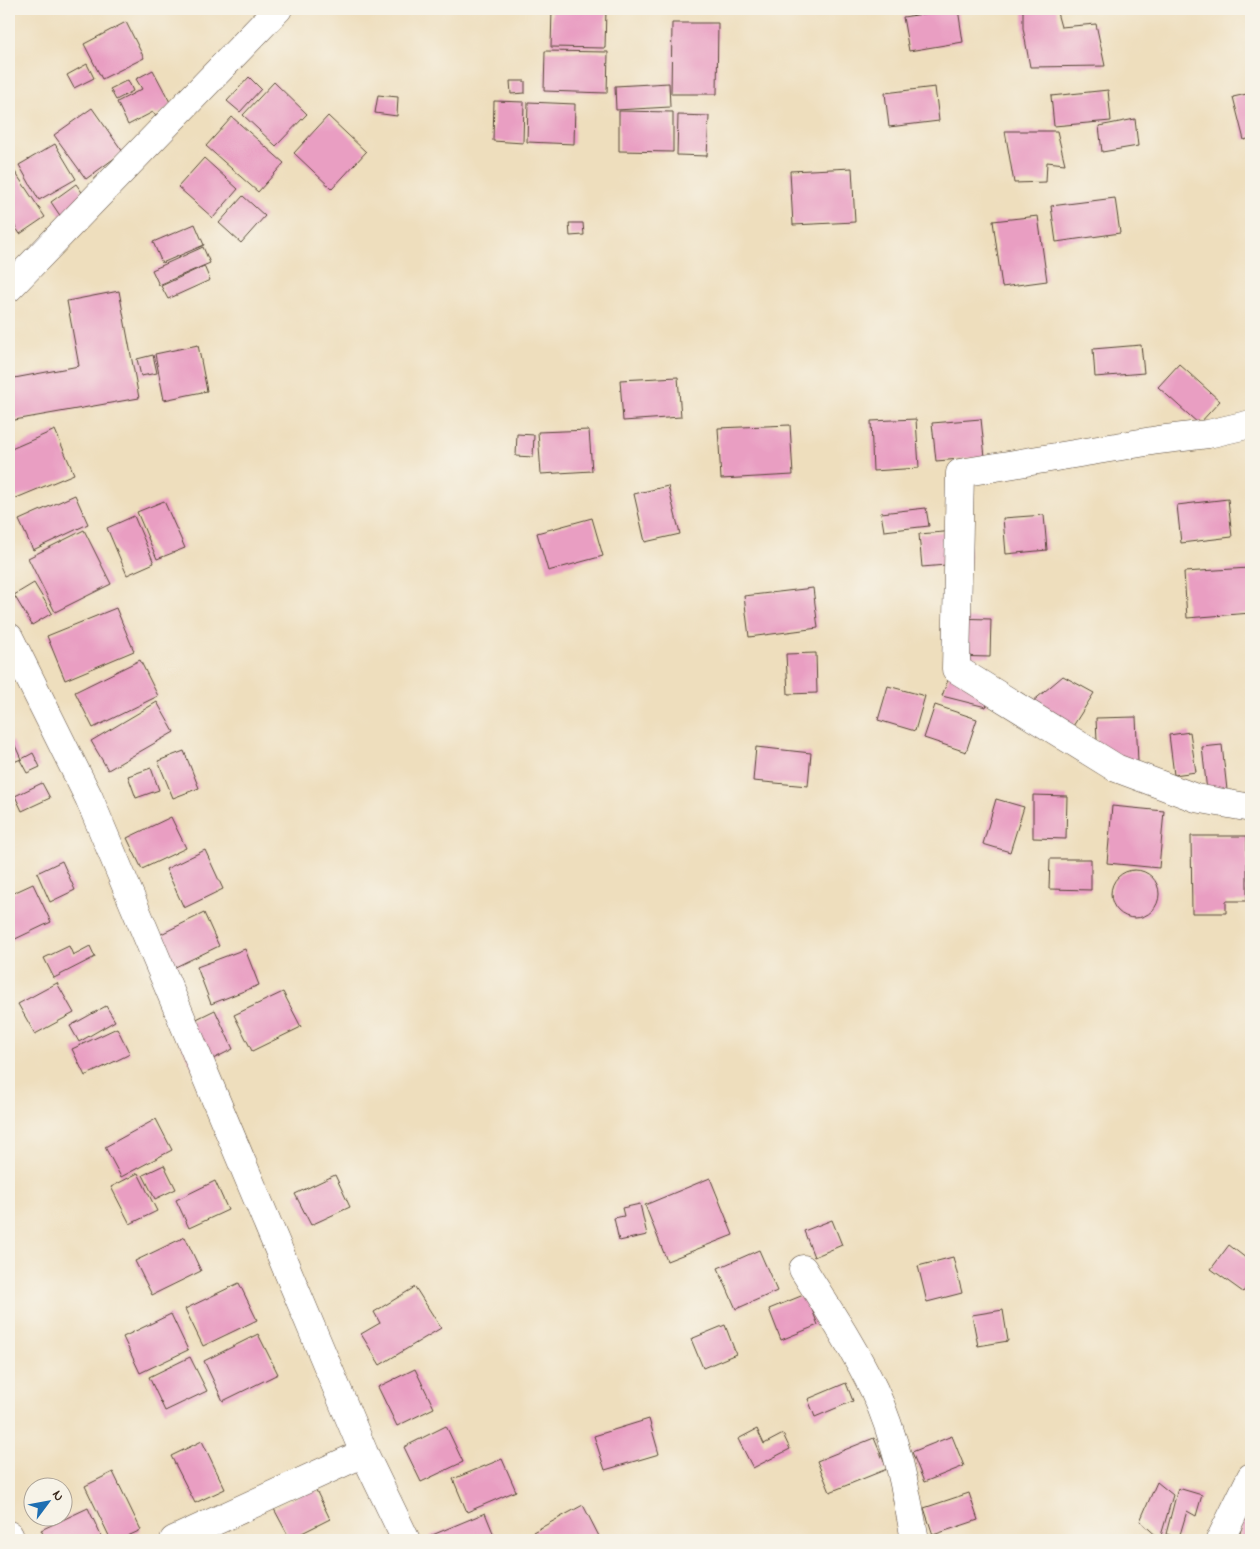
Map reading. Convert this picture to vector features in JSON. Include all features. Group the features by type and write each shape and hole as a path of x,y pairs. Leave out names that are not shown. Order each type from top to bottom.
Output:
{"street":[{"path":"9,288 278,9"},
{"path":"1251,424 1208,434 1158,440 960,473 956,669 1116,768 1196,798 1251,808"},
{"path":"9,638 89,798 364,1453 406,1540"},
{"path":"803,1269 852,1347 875,1392 895,1446 915,1540"},
{"path":"174,1540 364,1453"},
{"path":"1220,1540 1251,1477"},
{"path":"9,1535 11,1540"}],"building":[{"path":"552,9 606,9 605,48 551,47"},
{"path":"958,9 963,42 909,51 903,17"},
{"path":"1023,9 1056,9 1061,27 1096,24 1105,66 1030,67 1023,28"},
{"path":"126,22 144,58 102,79 84,44"},
{"path":"672,23 718,23 717,94 671,94"},
{"path":"545,51 608,52 607,93 544,91"},
{"path":"87,64 94,78 74,88 67,75"},
{"path":"153,70 172,106 155,115 153,112 128,125 117,102 142,89 136,79"},
{"path":"249,77 261,89 240,112 227,101"},
{"path":"128,80 133,91 116,100 110,89"},
{"path":"510,81 525,81 525,93 511,94"},
{"path":"274,82 307,114 276,146 243,115"},
{"path":"669,83 670,107 616,110 615,86"},
{"path":"935,87 939,121 889,127 885,93"},
{"path":"1108,90 1111,121 1054,126 1051,96"},
{"path":"1251,93 1251,138 1244,140 1233,97"},
{"path":"378,95 398,97 397,116 375,113"},
{"path":"494,101 524,102 523,143 493,141"},
{"path":"528,102 575,104 574,144 527,142"},
{"path":"92,108 123,152 86,179 54,135"},
{"path":"619,111 673,112 673,152 619,151"},
{"path":"678,115 709,116 707,156 677,155"},
{"path":"328,116 366,152 332,189 294,153"},
{"path":"232,117 284,163 258,192 206,146"},
{"path":"1135,119 1138,146 1102,152 1099,126"},
{"path":"1005,131 1057,131 1065,164 1047,162 1046,182 1014,183"},
{"path":"55,144 76,179 39,200 19,165"},
{"path":"204,158 238,189 213,218 178,187"},
{"path":"852,168 855,222 793,225 790,171"},
{"path":"15,172 45,217 20,234 9,217 9,176"},
{"path":"76,184 89,202 63,220 51,202"},
{"path":"243,196 265,216 241,243 219,223"},
{"path":"1115,198 1120,233 1056,242 1051,206"},
{"path":"1038,216 1047,281 1002,287 993,221"},
{"path":"569,223 583,223 584,235 570,236"},
{"path":"195,224 204,245 162,263 153,242"},
{"path":"203,247 210,263 159,285 152,270"},
{"path":"204,266 210,280 168,299 161,286"},
{"path":"119,291 139,398 9,421 9,379 79,366 67,301"},
{"path":"198,345 207,391 164,400 155,354"},
{"path":"1141,345 1144,373 1095,377 1093,349"},
{"path":"153,355 157,373 141,376 137,359"},
{"path":"1179,364 1220,401 1199,424 1158,387"},
{"path":"678,377 681,417 623,421 620,380"},
{"path":"916,419 919,468 873,471 871,421"},
{"path":"981,419 985,457 936,461 932,423"},
{"path":"790,425 793,475 721,479 718,428"},
{"path":"55,430 74,474 9,501 9,450"},
{"path":"589,430 592,471 541,474 538,432"},
{"path":"517,434 534,435 533,457 516,456"},
{"path":"668,486 680,534 645,542 634,494"},
{"path":"75,495 88,524 33,550 19,520"},
{"path":"1228,499 1232,537 1181,543 1177,505"},
{"path":"164,501 185,548 157,559 137,512"},
{"path":"926,508 929,526 884,531 881,513"},
{"path":"1044,515 1047,550 1006,554 1003,518"},
{"path":"134,516 154,563 127,575 107,528"},
{"path":"592,518 603,556 548,571 537,533"},
{"path":"84,530 111,584 55,612 28,558"},
{"path":"968,530 970,563 922,567 919,534"},
{"path":"1249,568 1251,613 1187,618 1184,572"},
{"path":"34,583 52,613 32,625 14,595"},
{"path":"813,588 818,628 749,637 744,596"},
{"path":"116,608 134,651 65,680 47,636"},
{"path":"949,618 991,619 990,657 948,656"},
{"path":"816,653 817,693 788,694 786,654"},
{"path":"140,660 158,696 93,728 75,692"},
{"path":"952,669 993,681 986,707 942,696"},
{"path":"1063,676 1094,693 1063,742 1032,702"},
{"path":"888,686 925,696 915,731 878,720"},
{"path":"157,702 174,732 108,770 91,741"},
{"path":"935,705 977,719 966,752 924,738"},
{"path":"1136,717 1138,762 1098,764 1096,718"},
{"path":"1190,732 1196,772 1174,775 1169,735"},
{"path":"13,741 21,759 9,764 9,743"},
{"path":"1222,745 1227,790 1207,791 1202,747"},
{"path":"756,747 811,753 808,786 753,781"},
{"path":"184,751 199,788 173,798 158,761"},
{"path":"33,753 40,767 27,773 20,760"},
{"path":"151,768 159,790 136,798 128,776"},
{"path":"42,783 50,798 22,811 15,796"},
{"path":"1033,795 1067,796 1066,839 1033,838"},
{"path":"996,799 1024,807 1010,852 983,844"},
{"path":"1112,806 1164,811 1159,868 1107,863"},
{"path":"171,817 186,848 142,869 127,838"},
{"path":"1191,836 1247,836 1247,901 1226,901 1226,913 1192,913"},
{"path":"205,850 223,889 184,908 166,869"},
{"path":"1050,859 1091,859 1091,890 1049,889"},
{"path":"62,861 75,890 50,902 37,873"},
{"path":"1130,870 1140,870 1152,877 1159,889 1159,899 1152,911 1140,918 1130,918 1122,914 1115,907 1111,899 1111,889 1115,881 1122,874"},
{"path":"33,884 51,922 9,942 9,895"},
{"path":"204,913 219,946 165,972 149,940"},
{"path":"69,946 73,955 90,946 95,957 54,978 44,958"},
{"path":"245,949 259,985 211,1004 197,967"},
{"path":"57,983 74,1013 35,1034 18,1004"},
{"path":"283,992 301,1027 252,1051 234,1015"},
{"path":"106,1006 115,1021 79,1042 70,1026"},
{"path":"215,1010 233,1049 193,1069 174,1030"},
{"path":"117,1028 130,1054 85,1076 72,1049"},
{"path":"156,1119 172,1150 121,1177 105,1147"},
{"path":"164,1165 176,1189 155,1199 143,1175"},
{"path":"138,1173 157,1211 130,1224 111,1187"},
{"path":"335,1175 350,1207 311,1225 295,1194"},
{"path":"710,1178 733,1235 667,1261 645,1205"},
{"path":"215,1181 228,1210 189,1228 176,1200"},
{"path":"640,1204 647,1235 619,1241 614,1218 624,1216 622,1208"},
{"path":"832,1220 842,1245 814,1257 804,1231"},
{"path":"185,1237 201,1271 152,1295 135,1261"},
{"path":"1229,1245 1251,1262 1251,1281 1243,1292 1211,1269"},
{"path":"759,1250 777,1291 736,1309 718,1268"},
{"path":"953,1257 962,1293 927,1302 918,1266"},
{"path":"239,1283 257,1320 203,1346 185,1309"},
{"path":"415,1287 441,1328 380,1365 361,1334 380,1323 374,1312"},
{"path":"806,1294 818,1325 781,1340 769,1309"},
{"path":"1003,1310 1008,1341 978,1346 972,1315"},
{"path":"171,1314 188,1350 140,1373 123,1337"},
{"path":"725,1325 736,1354 703,1368 691,1339"},
{"path":"258,1334 278,1374 223,1401 204,1361"},
{"path":"190,1357 207,1391 165,1411 149,1377"},
{"path":"415,1369 434,1408 397,1426 378,1387"},
{"path":"846,1383 853,1401 815,1417 808,1399"},
{"path":"649,1419 659,1454 605,1470 594,1436"},
{"path":"446,1426 463,1462 421,1482 404,1447"},
{"path":"757,1429 764,1444 783,1434 790,1449 753,1468 738,1439"},
{"path":"952,1436 964,1466 924,1482 912,1452"},
{"path":"874,1438 887,1469 830,1492 817,1461"},
{"path":"202,1441 225,1489 195,1503 171,1456"},
{"path":"502,1459 516,1491 467,1512 453,1479"},
{"path":"113,1472 141,1530 119,1540 111,1540 85,1486"},
{"path":"1157,1482 1173,1495 1160,1539 1140,1521"},
{"path":"315,1488 330,1519 290,1539 274,1509"},
{"path":"1178,1488 1202,1495 1196,1516 1187,1511 1179,1538 1166,1534"},
{"path":"969,1493 978,1520 933,1535 924,1508"},
{"path":"583,1505 601,1540 537,1540 533,1532"},
{"path":"88,1508 103,1540 46,1540 41,1530 50,1526 72,1526 72,1515"},
{"path":"1247,1509 1251,1510 1251,1540 1238,1540"},
{"path":"485,1513 496,1540 432,1540 430,1536"}]}
